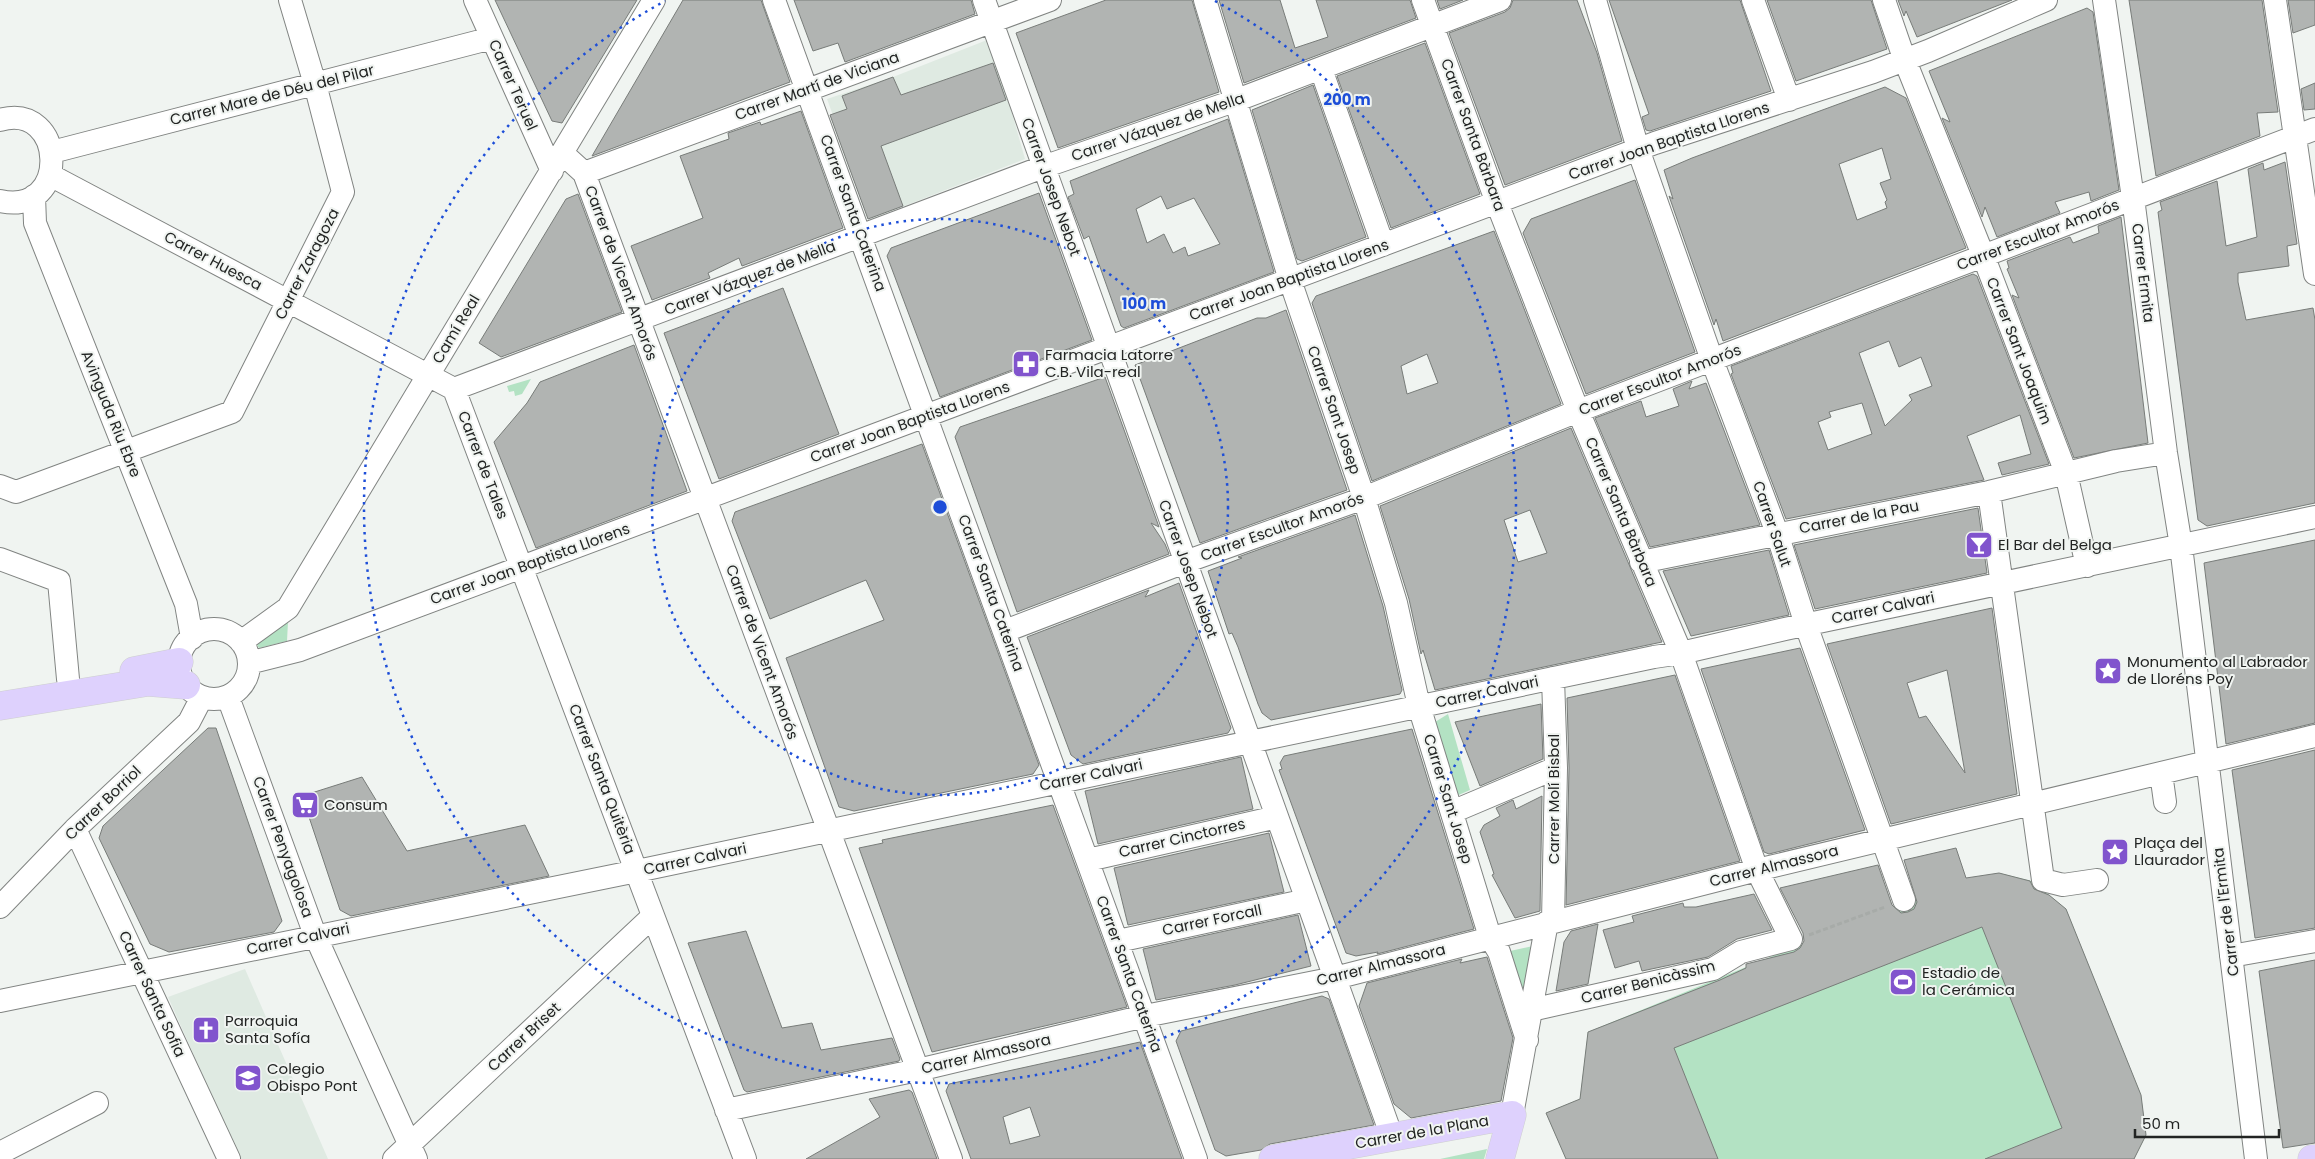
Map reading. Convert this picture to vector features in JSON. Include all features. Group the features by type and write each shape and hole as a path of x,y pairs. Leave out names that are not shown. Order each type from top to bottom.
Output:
{"main road":[{"path":"0,687 145,670 189,681"},
{"path":"0,706 148,682 189,681"},
{"path":"1500,1159 1512,1115"},
{"name":"Carrer de la Plana","path":"1272,1159 1512,1115"}],"street":[{"name":"Carrer Zaragoza","path":"0,486 16,492 232,412 343,192 315,84 290,0"},
{"name":"Carrer Teruel","path":"475,0 492,38 557,162"},
{"name":"Camí Real","path":"241,642 288,608 654,0"},
{"name":"Carrer Santa Caterina","path":"774,0 1196,1159"},
{"name":"Carrer Josep Nebot","path":"984,0 1392,1137"},
{"name":"Carrer Martí de Viciana","path":"584,173 1050,0"},
{"name":"Carrer Sant Josep","path":"1206,0 1290,280 1364,498 1396,603 1419,706 1490,937"},
{"name":"Carrer Santa Bàrbara","path":"1423,0 1434,26 1496,203 1578,411 1681,653 1758,870 1791,938"},
{"name":"Carrer Vázquez de Mella","path":"458,400 479,380 1043,167 1321,70 1500,0"},
{"name":"Carrer Salut","path":"1595,0 1638,150 1712,360 1777,533 1806,625 1904,900"},
{"path":"1753,0 1789,100"},
{"name":"Carrer Sant Joaquim","path":"1884,0 1904,58 1983,256 2066,473 2087,566"},
{"name":"Carrer Joan Baptista Llorens","path":"250,663 300,650 1638,150 1872,72 1904,58 1928,51 2046,0"},
{"name":"Carrer Ermita","path":"2104,0 2133,198 2166,453 2181,546"},
{"path":"2275,0 2305,132 2315,274"},
{"name":"Carrer Mare de Déu del Pilar","path":"52,152 492,38"},
{"path":"1321,70 1383,245"},
{"path":"2,116 30,123 48,140 52,152 53,164 44,187 16,200"},
{"name":"Carrer Escultor Amorós","path":"1005,631 1186,562 1364,498 1578,411 2305,132"},
{"name":"Carrer de Vicent Amorós","path":"557,162 584,173 951,1159"},
{"name":"Carrer Huesca","path":"50,175 428,376"},
{"name":"Avinguda Riu Ebre","path":"16,200 35,223 186,604 201,634"},
{"path":"428,376 458,400"},
{"name":"Carrer de Tales","path":"458,400 521,567"},
{"path":"2097,880 2063,884 2043,880 1989,492 2116,461 2166,453"},
{"name":"Carrer de la Pau","path":"1642,562 1777,533 1989,492"},
{"name":"Carrer Calvari","path":"0,1002 315,935 637,871 1654,657 1681,653 2315,517"},
{"name":"Carrer de l'Ermita","path":"2181,546 2256,1159"},
{"path":"0,559 59,582 68,679"},
{"name":"Carrer Santa Quitèria","path":"521,567 745,1159"},
{"path":"222,630 241,642 247,652 250,663 244,683 228,697 219,699 189,681 181,653 201,634 222,630"},
{"name":"Carrer Molí Bisbal","path":"1512,1115 1550,921 1556,768 1553,678"},
{"name":"Carrer Borriol","path":"0,907 75,829 189,722 189,681"},
{"name":"Carrer Penyagolosa","path":"228,697 315,935 406,1154"},
{"path":"2032,804 2315,736"},
{"path":"1452,812 1556,768"},
{"path":"2161,773 2165,802"},
{"name":"Carrer Almassora","path":"726,1110 918,1070 1145,1016 1335,978 1550,921 2032,804"},
{"name":"Carrer Cinctorres","path":"1088,860 1277,817"},
{"name":"Carrer Santa Sofia","path":"75,829 229,1159"},
{"name":"Carrer Forcall","path":"1118,941 1306,900"},
{"name":"Carrer Briset","path":"406,1154 653,916"},
{"path":"1490,937 1499,952 1527,1040"},
{"name":"Carrer Benicàssim","path":"1532,1010 1713,968 1741,952 1791,938"},
{"path":"2231,956 2315,941"},
{"path":"0,1153 97,1103"}],"path":[{"path":"1791,938 1817,934 1904,900"}],"shaded area":[{"path":"987,40 1008,99 1025,159 871,219 827,99 893,77"},
{"name":"Colegio Obispo Pont","path":"245,969 328,1159 240,1159 168,997"}],"green space":[{"path":"531,379 522,394 515,396 514,391 509,392 507,386"},
{"path":"288,622 287,641 259,648 256,644"},
{"path":"1448,714 1470,790 1454,797 1435,722"},
{"name":"Estadio de la Cerámica","path":"1999,873 2032,881 2066,909 2141,1095 2146,1135 2134,1159 1566,1159 1546,1113 1580,1099 1588,1032 1919,896"},
{"path":"1533,946 1525,995 1510,951"},
{"path":"1487,1149 1484,1159 1440,1159"}],"building":[{"path":"495,0 637,0 562,123 552,121"},
{"path":"683,0 761,0 790,82 592,156"},
{"path":"794,0 971,0 975,14 845,62 838,43 813,51"},
{"path":"1106,0 1192,0 1219,92 1058,148 1016,33"},
{"path":"1219,0 1280,0 1295,48 1328,37 1316,0 1410,0 1416,18 1244,83"},
{"path":"1437,0 1463,0 1440,9"},
{"path":"1513,0 1577,0 1597,53 1622,141 1505,185 1449,33 1505,12 1510,8"},
{"path":"1609,0 1740,0 1771,91 1650,131 1646,130 1642,117 1649,114"},
{"path":"1767,0 1871,0 1887,49 1796,81"},
{"path":"1898,0 2012,0 1917,37 1906,11 1904,16"},
{"path":"2129,0 2262,0 2278,112 2257,113 2260,136 2156,176"},
{"path":"2288,0 2315,0 2315,25 2293,33"},
{"path":"2087,8 2093,12 2119,190 2091,201 2089,192 2055,202 2060,213 1997,237 1985,207 1982,217 1942,118 1950,122 1929,71"},
{"path":"1425,43 1480,194 1391,228 1337,76"},
{"path":"993,63 1006,100 881,146 903,206 868,219 830,115 847,109 842,96 893,77 901,95"},
{"path":"2315,83 2315,109 2304,110 2301,89"},
{"path":"1313,85 1366,237 1302,261 1297,259 1252,110"},
{"path":"1885,87 1906,98 1966,248 1723,341 1716,319 1714,325 1669,196 1673,199 1664,170","holes":["1882,148 1891,179 1880,183 1887,200 1885,202 1887,208 1857,220 1839,164"]},
{"path":"801,111 843,228 742,266 739,258 708,273 710,278 652,300 631,246 703,218 680,156 729,139 728,133 760,122 761,125"},
{"path":"1228,119 1274,272 1124,328 1121,326 1089,236 1084,239 1068,197 1074,194 1070,181","holes":["1161,196 1167,209 1194,198 1220,244 1188,256 1185,247 1173,253 1164,234 1147,243 1136,209"]},
{"path":"2285,162 2297,244 2287,246 2289,266 2238,273 2238,282 2246,320 2313,308 2315,320 2315,503 2207,526 2198,520 2158,212 2162,210 2160,202 2217,181 2226,246 2257,237 2248,169 2263,163 2264,170"},
{"path":"1635,180 1695,352 1586,394 1523,233 1531,219"},
{"path":"1039,193 1092,340 940,397 887,256 891,248"},
{"path":"578,194 622,312 501,357 479,343 566,199"},
{"path":"2121,217 2148,443 2074,458 2012,295 2019,298 2007,269 2009,268 2007,261 2070,237 2073,243 2099,233 2098,226"},
{"path":"1494,231 1561,404 1372,481 1312,303 1316,296","holes":["1427,354 1438,383 1407,394 1401,366"]},
{"path":"1973,274 1977,276 2049,464 2002,475 1998,463 2031,454 2020,415 1967,436 1984,480 1786,519 1731,374 1733,373 1731,366","holes":["1889,341 1899,367 1921,357 1932,386 1909,395 1912,400 1885,426 1859,353","1862,403 1872,434 1828,450 1818,422 1831,417 1829,412"]},
{"path":"783,288 839,434 719,479 664,333"},
{"path":"1286,310 1347,490 1200,543 1135,365 1257,318 1266,318"},
{"path":"634,345 687,491 536,548 494,442 527,403 540,382"},
{"path":"1105,377 1159,527 1151,523 1165,544 1169,554 1017,612 955,437 960,427"},
{"path":"1692,381 1689,389 1706,383 1760,525 1650,547 1595,418 1641,401 1646,417 1679,406 1673,389"},
{"path":"1571,428 1662,642 1435,690 1423,650 1421,654 1409,599 1380,506","holes":["1530,510 1547,553 1518,562 1504,520"]},
{"path":"922,444 1039,765 1033,774 854,811 839,807 786,658 884,620 866,580 770,619 732,521 735,512"},
{"path":"1978,508 1987,573 1815,609 1794,545"},
{"path":"1355,515 1383,606 1402,690 1400,694 1271,720 1262,713 1258,704 1238,647 1232,633 1229,634 1208,571 1242,558 1238,557"},
{"path":"2315,540 2315,723 2226,744 2204,563"},
{"path":"1769,550 1789,615 1691,636 1663,571"},
{"path":"1179,583 1231,728 1228,733 1083,764 1071,755 1027,637 1149,590 1145,597"},
{"path":"1992,608 2017,794 1891,824 1827,644","holes":["1947,670 1965,773 1926,716 1919,718 1907,683"]},
{"path":"1800,648 1865,830 1769,854 1764,852 1701,669"},
{"path":"1675,675 1740,861 1566,905 1569,768 1567,698"},
{"path":"1541,704 1543,759 1480,786 1455,722"},
{"path":"208,728 216,728 282,921 274,932 169,952 150,944 99,838 103,826"},
{"path":"1412,729 1474,929 1377,954 1378,952 1356,956 1346,953 1279,770 1282,769 1280,763 1284,756"},
{"path":"2315,750 2315,928 2255,938 2232,770"},
{"path":"1241,757 1253,809 1098,844 1085,791"},
{"path":"362,777 407,851 525,825 549,876 351,916 340,910 302,796"},
{"path":"1542,796 1540,911 1515,918 1492,875 1494,874 1480,832 1484,825 1500,816 1496,808 1513,800 1516,809"},
{"path":"1053,805 1127,1007 932,1052 859,848 883,843 882,840"},
{"path":"1269,833 1284,892 1128,925 1114,868"},
{"path":"1956,848 1966,878 1999,873 2030,881 2034,889 2049,895 2066,909 2141,1095 2146,1135 2134,1159 1985,1159 2062,1128 1982,927 1674,1048 1718,1159 1566,1159 1546,1113 1580,1099 1588,1032 1720,980 1746,968 1746,964 1794,952 1800,948 1804,941 1803,933 1780,888 1878,865 1892,905 1901,913 1908,912 1914,909 1917,902 1904,860"},
{"path":"1754,894 1772,930 1737,939 1708,957 1642,971 1639,961 1615,968 1603,930 1634,922 1632,916 1683,903 1684,907 1696,907"},
{"path":"1298,915 1311,966 1235,985 1156,1000 1143,949"},
{"path":"1598,924 1588,984 1556,991 1564,942 1571,931"},
{"path":"746,931 782,1028 812,1023 821,1050 892,1038 900,1059 899,1061 747,1092 744,1090 688,943"},
{"path":"1487,957 1513,1038 1501,1101 1411,1118 1394,1104 1359,1006 1367,983 1462,959 1460,963"},
{"path":"2315,960 2315,1143 2283,1148 2259,971"},
{"path":"1322,996 1329,999 1374,1125 1270,1144 1261,1150 1226,1156 1215,1150 1176,1041 1181,1031"},
{"path":"1140,1042 1182,1159 971,1159 946,1091 949,1084","holes":["1030,1107 1040,1136 1010,1144 1003,1117"]},
{"path":"909,1090 912,1092 937,1159 806,1159 880,1117 869,1099"}],"place":[{"name":"Farmacia Latorre C.B. Vila-real","path":"1026,364"},
{"name":"El Bar del Belga","path":"1979,545"},
{"name":"Monumento al Labrador de Lloréns Poy","path":"2108,671"},
{"name":"Consum","path":"305,805"},
{"name":"Plaça del Llaurador","path":"2115,852"},
{"name":"Estadio de la Cerámica","path":"1903,982"},
{"name":"Parroquia Santa Sofía","path":"206,1030"},
{"name":"Colegio Obispo Pont","path":"248,1078"}]}
